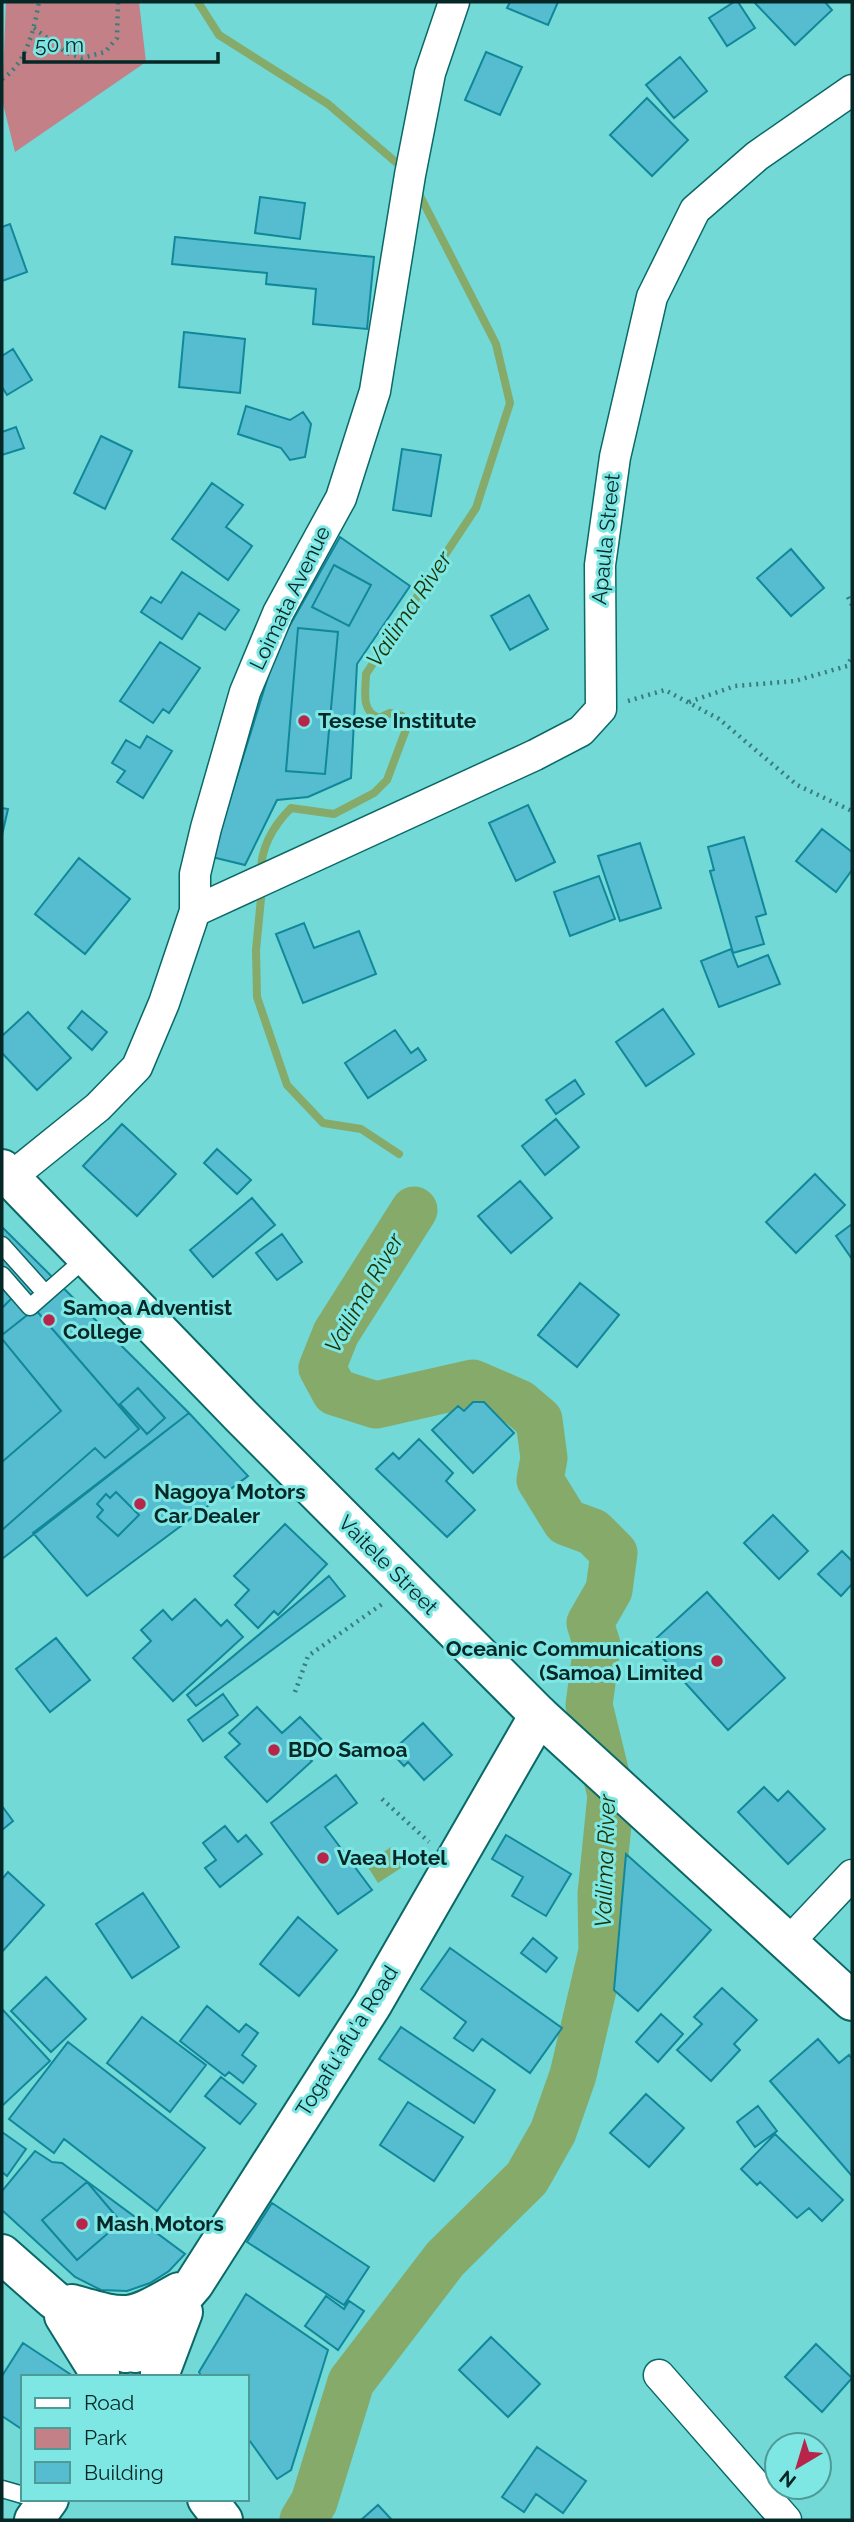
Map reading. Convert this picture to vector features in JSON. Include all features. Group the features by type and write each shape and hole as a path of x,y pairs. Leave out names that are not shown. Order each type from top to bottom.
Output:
{"main road":[{"name":"Vaitele Street","path":"6,1173 545,1721 852,2001"},
{"name":"Togafu'afu'a Road","path":"130,2368 194,2284 372,2005 453,1864 545,1721"},
{"path":"2,2255 130,2368"},
{"path":"53,2299 118,2317 143,2313 194,2284"},
{"path":"209,2501 223,2520"}],"street":[{"name":"Loimata Avenue","path":"6,1173 98,1107 137,1067 164,1003 195,911 195,874 245,692 278,613 341,498 375,391 412,162 430,73 454,2"},
{"name":"Apaula Street","path":"601,709 600,565 615,457 652,297 695,210 757,156 852,90"},
{"path":"195,911 535,755 581,730 601,709"},
{"path":"788,1943 852,1875"},
{"path":"659,2375 786,2520"}],"lane":[{"path":"2,1245 45,1293"},
{"path":"2,1275 30,1307 87,1256"},
{"path":"2,2489 21,2496"}],"path":[{"path":"2,79 8,75 30,42 39,2"},
{"path":"34,28 67,53 82,58 105,52 117,38 118,2"},
{"path":"848,597 852,605"},
{"path":"688,703 735,686 795,681 847,666 852,657"},
{"path":"601,709 665,690 719,719 797,785 852,811"},
{"path":"295,1692 308,1656 409,1585"},
{"path":"382,1799 453,1864"}],"green space":[{"path":"6,2 139,2 146,62 15,152 2,100"}],"shaded area":[{"path":"391,1847 404,1866 378,1883 366,1864"}],"building":[{"path":"510,2 558,2 548,25 507,8"},
{"path":"738,2 755,28 727,46 709,18"},
{"path":"754,2 825,2 832,10 795,45"},
{"path":"486,52 522,67 500,115 465,100"},
{"path":"680,57 707,91 674,118 646,85"},
{"path":"647,98 688,140 652,176 610,135"},
{"path":"260,197 305,203 300,239 255,233"},
{"path":"10,224 27,272 2,281 2,227"},
{"path":"175,237 374,257 367,329 313,324 316,289 266,284 267,273 172,264"},
{"path":"184,332 245,339 240,393 179,387"},
{"path":"13,349 32,380 7,395 2,387 2,356"},
{"path":"246,406 290,420 303,412 311,424 305,457 290,460 281,448 238,434"},
{"path":"16,427 24,448 2,455 2,432"},
{"path":"101,436 132,451 105,509 74,493"},
{"path":"402,449 441,455 431,516 393,510"},
{"path":"212,483 243,505 226,527 252,546 228,580 172,539"},
{"name":"Tesese Institute","path":"340,537 410,586 357,664 351,778 308,797 277,800 245,865 212,857 277,648"},
{"path":"791,549 824,588 791,616 757,578"},
{"path":"334,565 371,585 349,626 312,607"},
{"path":"182,572 239,610 225,630 199,613 182,639 141,612 151,597 161,603"},
{"path":"529,595 548,629 510,650 491,616"},
{"path":"298,628 338,632 325,774 286,771"},
{"path":"160,642 200,668 169,713 163,709 153,723 120,701"},
{"path":"147,736 172,751 143,798 117,782 125,771 112,763 126,740 140,748"},
{"path":"528,805 555,862 516,881 489,823"},
{"path":"2,808 8,809 2,835"},
{"path":"822,829 852,852 852,870 836,892 796,861"},
{"path":"744,837 766,914 756,917 764,944 733,953 710,871 714,870 708,847"},
{"path":"640,843 661,908 620,921 598,856"},
{"path":"79,858 130,899 85,954 35,914"},
{"path":"599,876 615,919 570,936 554,892"},
{"path":"304,923 314,948 359,931 376,974 303,1003 276,934"},
{"path":"731,949 738,967 768,955 780,984 719,1007 701,961"},
{"path":"663,1009 694,1054 646,1086 616,1042"},
{"path":"82,1011 107,1032 92,1050 68,1028"},
{"path":"28,1012 71,1058 37,1090 2,1053 2,1036"},
{"path":"395,1030 411,1053 418,1048 426,1060 368,1098 345,1063"},
{"path":"575,1080 584,1094 556,1114 546,1100"},
{"path":"556,1119 579,1147 545,1175 522,1146"},
{"path":"122,1124 176,1174 137,1216 83,1166"},
{"path":"217,1149 251,1180 237,1194 204,1163"},
{"path":"815,1174 845,1205 796,1253 766,1222"},
{"path":"520,1181 552,1218 511,1253 478,1216"},
{"path":"252,1198 275,1225 213,1277 190,1250"},
{"path":"852,1224 852,1259 836,1236"},
{"name":"Samoa Adventist College","path":"2,1227 189,1413 2,1559"},
{"path":"282,1234 302,1262 277,1280 256,1253"},
{"path":"2,1280 16,1294 2,1308"},
{"path":"580,1283 619,1315 577,1367 538,1335"},
{"path":"35,1309 139,1429 105,1458 95,1448 2,1530 2,1462 61,1411 2,1339 2,1335"},
{"path":"138,1388 165,1418 147,1434 120,1404"},
{"path":"473,1402 484,1402 514,1433 473,1473 432,1430 458,1406 464,1411"},
{"name":"Nagoya Motors Car Dealer","path":"189,1413 248,1476 87,1596 33,1533"},
{"path":"419,1439 453,1473 446,1481 475,1510 447,1537 376,1469 393,1453 399,1459"},
{"path":"116,1492 139,1515 118,1536 97,1517 103,1510 97,1504 106,1494 110,1498"},
{"path":"773,1515 808,1551 779,1579 744,1543"},
{"path":"285,1524 327,1564 278,1615 274,1611 258,1628 235,1605 249,1590 234,1576"},
{"path":"842,1551 852,1561 852,1584 841,1596 818,1574"},
{"path":"329,1576 345,1596 196,1706 187,1695"},
{"name":"Oceanic Communications (Samoa) Limited","path":"707,1592 785,1678 728,1730 650,1644"},
{"path":"195,1599 221,1626 227,1620 243,1637 173,1701 133,1658 151,1641 141,1630 163,1610 172,1620"},
{"path":"56,1638 90,1680 50,1712 16,1669"},
{"path":"223,1694 238,1715 203,1741 188,1720"},
{"name":"BDO Samoa","path":"257,1707 282,1733 300,1717 323,1741 307,1756 312,1761 267,1802 225,1757 240,1744 229,1733"},
{"path":"423,1723 452,1755 424,1780 408,1762 404,1766 391,1752"},
{"name":"Vaea Hotel","path":"336,1775 357,1803 325,1827 372,1890 338,1914 271,1823"},
{"path":"764,1787 778,1801 788,1791 825,1829 788,1864 738,1812"},
{"path":"2,1806 13,1821 2,1830"},
{"path":"225,1826 238,1842 246,1835 262,1854 220,1887 205,1868 216,1860 203,1843"},
{"path":"506,1835 571,1874 546,1916 512,1896 523,1877 492,1859"},
{"path":"626,1854 711,1930 638,2011 614,1990"},
{"path":"8,1872 44,1905 2,1952 2,1879"},
{"path":"143,1893 179,1947 132,1978 96,1924"},
{"path":"298,1917 337,1950 299,1996 260,1964"},
{"path":"533,1938 557,1958 546,1972 521,1953"},
{"path":"450,1948 562,2028 530,2073 482,2039 473,2051 454,2038 466,2022 421,1989"},
{"path":"46,1977 86,2019 51,2052 11,2011"},
{"path":"722,1988 757,2020 734,2044 740,2050 711,2081 677,2050 702,2024 694,2017"},
{"path":"207,2006 239,2032 246,2024 258,2033 242,2055 256,2066 243,2083 229,2072 225,2076 180,2041"},
{"path":"2,2009 50,2061 2,2106"},
{"path":"661,2014 683,2034 658,2062 636,2042"},
{"path":"142,2017 206,2065 170,2112 107,2063"},
{"path":"401,2027 495,2090 474,2123 379,2059"},
{"path":"818,2039 839,2063 849,2055 852,2059 852,2176 770,2081"},
{"path":"68,2042 205,2148 157,2211 64,2139 54,2153 9,2119"},
{"path":"221,2077 256,2104 240,2124 205,2096"},
{"path":"646,2094 684,2128 649,2167 610,2133"},
{"path":"408,2102 463,2137 434,2181 380,2145"},
{"path":"758,2106 777,2131 755,2147 737,2122"},
{"path":"2,2132 26,2149 7,2176 2,2172"},
{"path":"775,2134 843,2200 822,2221 809,2208 797,2218 760,2182 757,2185 741,2169"},
{"name":"Mash Motors","path":"35,2151 52,2162 62,2163 185,2254 169,2271 150,2283 127,2291 101,2290 75,2277 2,2210 2,2191"},
{"path":"87,2182 121,2222 77,2260 42,2220"},
{"path":"272,2203 369,2267 344,2305 247,2242"},
{"path":"246,2294 328,2350 291,2470 277,2479 248,2438 248,2375 201,2375 199,2372"},
{"path":"326,2296 344,2309 349,2301 364,2311 338,2350 305,2326"},
{"path":"491,2337 540,2384 508,2417 459,2370"},
{"path":"23,2343 71,2375 21,2375 21,2429 2,2416 2,2376"},
{"path":"816,2344 852,2378 822,2412 785,2377"},
{"path":"537,2447 586,2481 563,2513 536,2494 524,2512 502,2497"},
{"path":"378,2505 392,2520 361,2520"}],"waterway":[{"name":"Vailima River","path":"198,2 219,35 328,104 405,170"},
{"name":"Vailima River","path":"261,875 261,865 269,838 291,808 334,814 374,793 387,780 408,724 402,716 390,713 379,718 373,715 365,699 366,674 476,508 510,403 496,344 417,190"},
{"name":"Vailima River","path":"262,888 256,950 257,997 287,1085 323,1123 361,1129 399,1154"},
{"name":"Vailima River","path":"303,2520 314,2502 351,2382 445,2259 527,2178 553,2132 573,2075 602,1951 601,1894 611,1795 589,1705 597,1645 590,1623 609,1590 614,1553 593,1532 566,1522 540,1480 544,1458 539,1420 519,1403 473,1383 376,1405 335,1392 322,1368 336,1333 414,1210"}],"place":[{"name":"Tesese Institute","path":"304,721"},
{"name":"Samoa Adventist College","path":"49,1320"},
{"name":"Nagoya Motors Car Dealer","path":"140,1504"},
{"name":"Oceanic Communications (Samoa) Limited","path":"717,1661"},
{"name":"BDO Samoa","path":"274,1750"},
{"name":"Vaea Hotel","path":"323,1858"},
{"name":"Mash Motors","path":"82,2224"}]}
